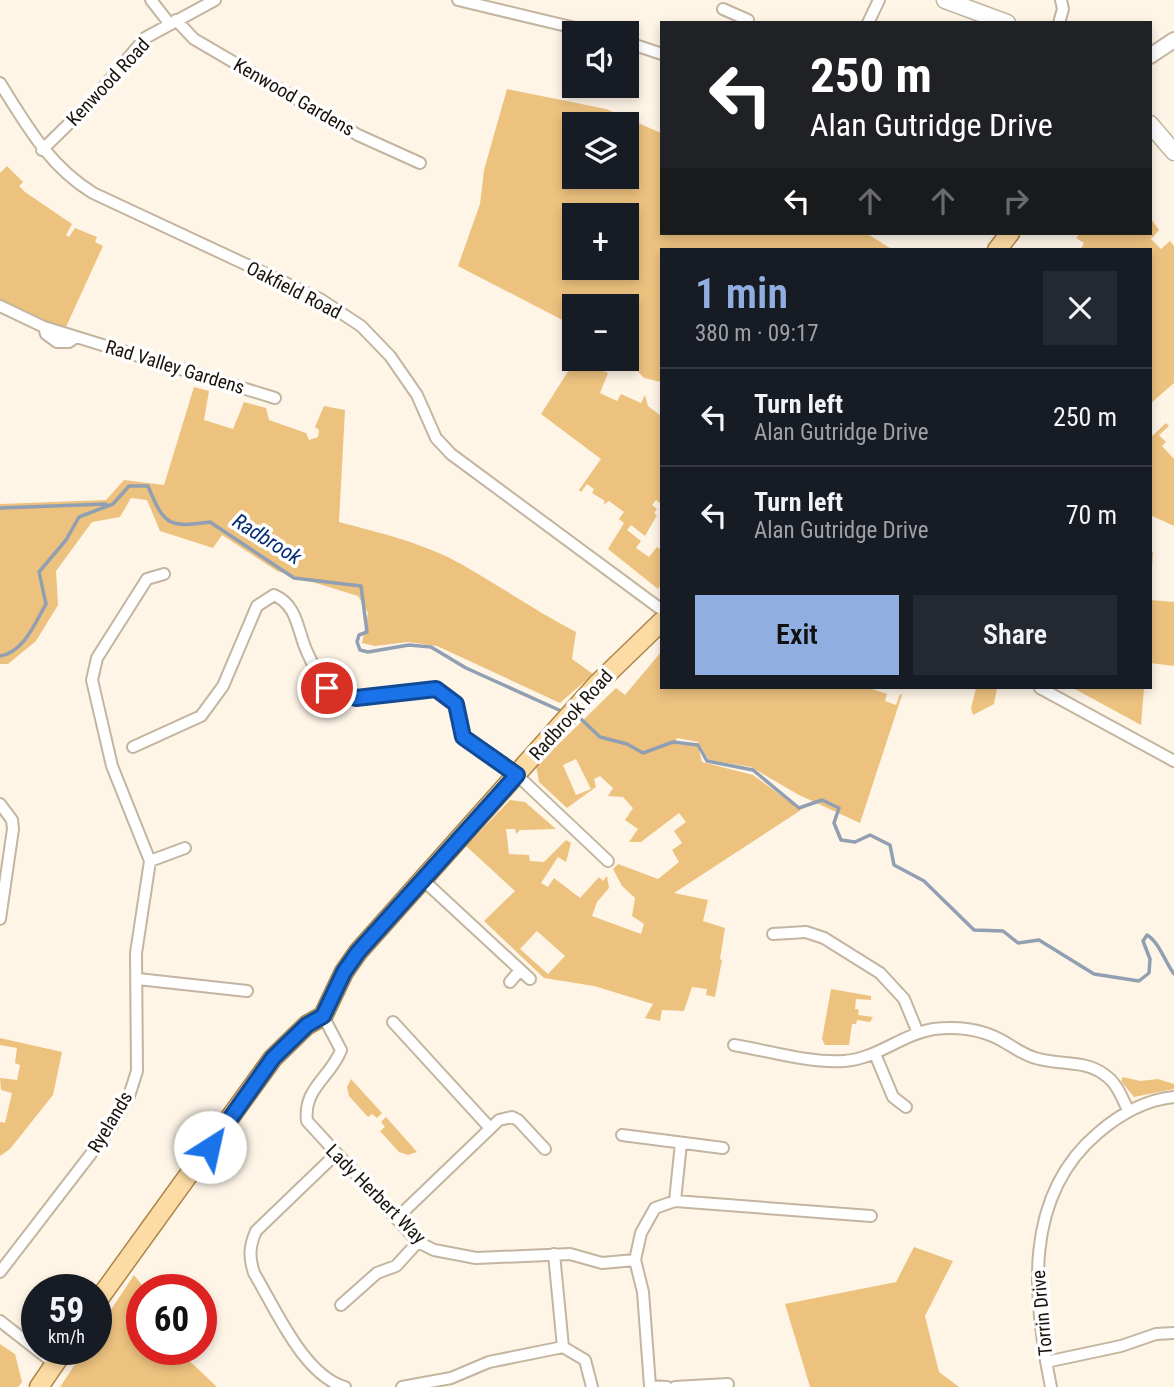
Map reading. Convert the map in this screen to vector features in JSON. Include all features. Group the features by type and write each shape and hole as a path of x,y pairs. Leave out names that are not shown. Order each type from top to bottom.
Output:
{"main road":[{"path":"944,0 1002,21"},
{"path":"1152,126 1174,152"},
{"name":"Radbrook Road","path":"112,1281 273,1058 307,1025 323,1016 344,972 358,952 597,684 660,623"},
{"path":"39,1387 54,1365"}],"street":[{"name":"Kenwood Gardens","path":"151,0 194,39 346,128 420,163"},
{"name":"Kenwood Road","path":"42,150 92,101 145,38 215,0"},
{"path":"458,0 480,2 562,24"},
{"path":"869,21 879,0"},
{"path":"1060,21 1063,9 1061,0"},
{"path":"723,9 748,21"},
{"path":"1152,55 1174,40"},
{"path":"639,46 660,53"},
{"name":"Oakfield Road","path":"0,83 42,150 71,180 93,193 320,299 362,326 390,356 417,395 436,438 451,454 660,609"},
{"name":"Rad Valley Gardens","path":"0,306 44,327 275,398"},
{"path":"136,571 147,579"},
{"path":"164,574 147,579 97,658 92,680 112,766 150,861 185,848"},
{"path":"133,747 201,716 223,686 257,606 274,594 285,599 293,610 307,653 327,688 356,698 436,689 456,704 463,737 517,775 608,861"},
{"path":"1042,689 1174,761"},
{"path":"0,804 12,820 13,829 0,919"},
{"name":"Ryelands","path":"0,1272 107,1133 129,1096 137,1071 139,1045 136,953 150,861"},
{"path":"422,879 530,979"},
{"path":"773,934 806,932 824,938 880,972 904,999 918,1032"},
{"path":"510,982 520,970"},
{"path":"138,979 247,991"},
{"name":"Lady Herbert Way","path":"323,1016 341,1049 335,1066 312,1089 306,1110 307,1121 335,1155 418,1242 434,1250 476,1258 570,1254 602,1263 635,1260"},
{"path":"393,1022 489,1128"},
{"path":"734,1045 834,1061 875,1054 918,1032 952,1027 969,1029 1000,1039 1028,1057 1092,1068 1113,1081 1128,1110"},
{"path":"759,1063 761,1049"},
{"path":"875,1054 889,1101 906,1107"},
{"name":"Torrin Drive","path":"1051,1387 1038,1303 1038,1243 1046,1208 1059,1176 1083,1145 1128,1110 1174,1097"},
{"path":"397,1219 499,1120 512,1117 545,1149"},
{"path":"622,1135 723,1148"},
{"path":"675,1201 681,1143"},
{"path":"335,1155 256,1231 250,1245 250,1259 254,1273 307,1360 337,1385 345,1387"},
{"path":"667,1387 650,1386 642,1292 635,1260 641,1233 655,1208 675,1201 871,1216"},
{"path":"341,1305 377,1273 396,1266 418,1242"},
{"path":"554,1254 563,1347"},
{"path":"0,1321 21,1333"},
{"path":"1046,1362 1121,1346 1156,1334 1174,1333"},
{"path":"402,1387 451,1378 489,1362 563,1347 585,1360 592,1387"},
{"path":"675,1387 728,1384"}],"shaded area":[{"path":"507,89 613,112 562,112 562,189 639,189 639,123 660,133 660,235 869,235 890,248 660,248 660,382 644,378 637,371 639,294 562,294 562,320 458,266 480,204 484,170"},
{"path":"7,166 23,182 19,186 25,192 72,224 66,235 69,237 75,228 97,237 95,242 103,246 65,329 0,302 0,173"},
{"path":"1152,220 1159,230 1151,239 1161,249 1170,241 1174,246 1174,383 1152,402 1152,248 1081,248 1084,243 1076,238 1078,235 1152,235"},
{"path":"568,371 608,373 600,393 617,401 621,394 641,403 645,395 648,406 660,415 660,503 656,500 652,505 657,509 654,513 657,515 645,536 631,525 627,530 641,541 636,548 649,557 657,547 660,549 658,589 608,549 624,523 619,519 624,512 609,501 603,505 605,501 592,493 594,489 587,484 581,492 579,490 601,459 541,414"},
{"path":"194,387 209,391 204,420 233,429 244,402 266,408 269,420 306,433 309,440 318,437 319,430 315,427 324,406 345,410 339,522 432,550 475,572 576,632 572,659 593,674 560,703 437,646 408,642 375,646 362,643 368,613 358,596 277,571 222,535 213,548 160,531 147,500 131,498 120,517 92,522 56,571 58,605 36,641 8,664 0,664 0,504 106,500 124,480 164,485"},
{"path":"1166,423 1169,426 1159,435 1166,442 1162,446 1174,459 1174,526 1152,516 1152,436"},
{"path":"1152,600 1174,602 1174,666 1152,663"},
{"path":"660,653 660,689 872,689 887,694 885,701 896,705 900,694 902,695 860,823 799,795 751,767 709,760 698,742 677,738 675,744 698,746 702,762 753,775 801,810 674,893 708,900 703,921 725,928 722,960 715,997 706,995 707,989 692,987 684,1011 662,1010 660,1021 645,1018 653,1004 594,986 544,978 484,921 515,891 466,846 510,800 525,802 556,829 520,830 516,834 515,829 506,829 509,854 529,855 530,861 544,862 566,840 571,843 566,862 558,857 541,883 548,887 554,878 580,898 599,877 603,881 607,876 609,888 597,902 592,916 641,934 644,924 632,916 635,898 622,886 613,869 618,864 658,879 679,862 672,850 682,843 674,831 686,822 679,813 641,842 629,842 638,829 625,820 633,808 623,797 608,796 613,788 600,776 594,779 596,787 567,808 539,782 536,766 616,688 625,695","holes":["576,759 591,789 576,795 563,765","537,931 565,956 548,974 520,949"]},
{"path":"976,689 997,689 994,704 973,715 971,708"},
{"path":"1075,689 1144,689 1141,725"},
{"path":"831,989 871,996 871,1000 856,999 855,1009 859,1010 858,1015 873,1017 870,1022 857,1020 856,1024 852,1024 849,1045 825,1045 822,1039"},
{"path":"0,1038 62,1052 53,1095 10,1149 0,1156 0,1122 5,1123 12,1093 1,1090 0,1078 17,1080 20,1065 15,1063 17,1048 0,1045"},
{"path":"1123,1077 1140,1081 1158,1079 1174,1084 1174,1089 1134,1097 1121,1081"},
{"path":"351,1079 382,1113 377,1118 372,1114 368,1117 349,1096 347,1087"},
{"path":"386,1117 417,1152 408,1155 399,1152 380,1131 385,1127 381,1122"},
{"path":"914,1247 953,1261 925,1316 939,1372 959,1387 810,1387 785,1304 896,1282"},
{"path":"126,1287 126,1365 194,1365 217,1387 60,1387 74,1365 112,1365 112,1308"},
{"path":"0,1344 15,1354 22,1382 18,1387 0,1387"}],"waterway":[{"name":"Radbrook","path":"0,656 16,649 33,628 46,604 39,572 66,540 79,517 113,504 129,486 148,486 159,509 169,521 176,524 210,522 294,578 361,586 367,632 359,635 357,642 360,650 368,652 409,645 431,647 466,668 559,710"},
{"path":"0,508 106,504"},
{"name":"Radbrook","path":"581,719 600,737 627,744 643,753 673,742 698,745 707,761 753,770 799,808 822,800 839,808 834,823 841,840 855,842 870,835 890,845 894,865 924,881 974,930 1003,931 1018,943 1039,940 1094,974 1139,981 1149,973 1150,959 1143,941 1147,935 1158,947 1174,974"}],"route":[{"path":"210,1147 273,1058 307,1025 323,1016 344,972 358,952 517,775 463,737 456,704 436,689 356,698 327,688"}]}
